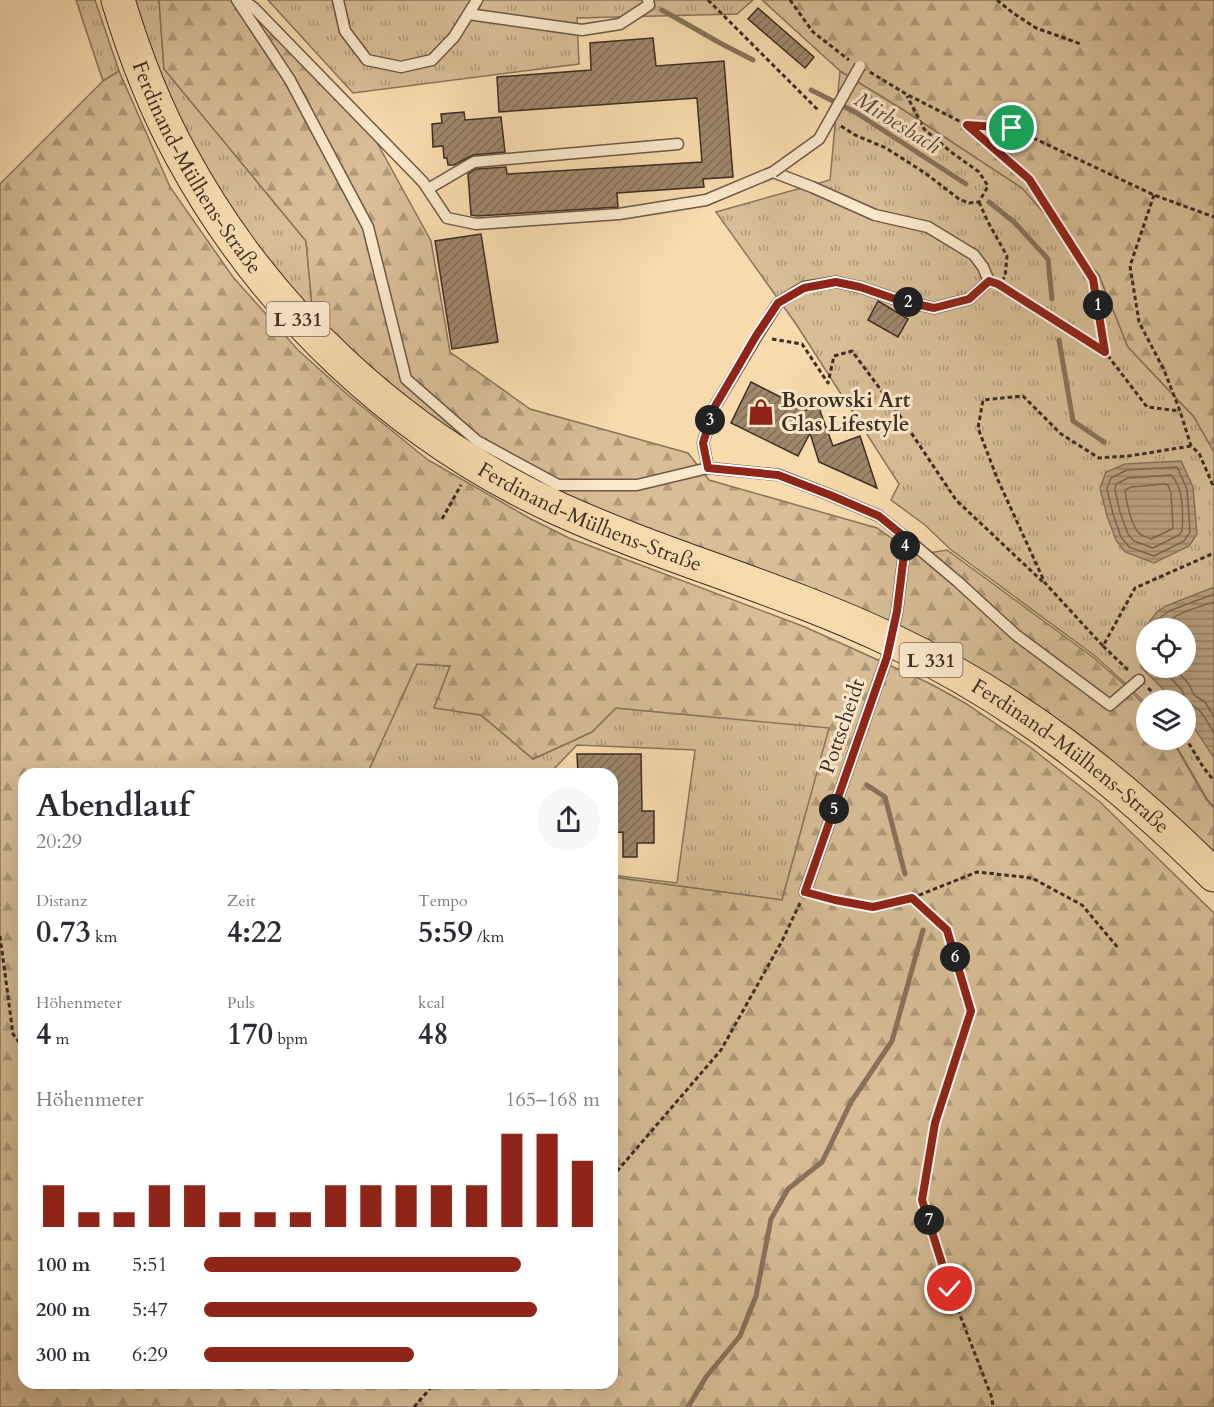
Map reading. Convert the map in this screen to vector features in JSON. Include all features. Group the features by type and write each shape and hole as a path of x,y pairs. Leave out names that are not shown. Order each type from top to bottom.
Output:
{"main road":[{"name":"Ferdinand-Mülhens-Straße","path":"118,0 151,94 180,154 210,205 254,267 302,324 363,383 429,434 513,486 555,507 600,527 818,608 891,640 999,698 1106,776 1214,875"}],"lane":[{"path":"237,0 290,80 368,227 406,379 477,441 558,485 637,485 708,468 778,475 879,516 957,581 1016,635 1110,705 1139,680"},
{"path":"243,0 254,8 423,182 447,218 476,224 619,214 705,200 773,172 819,139 860,66"},
{"path":"338,0 345,31 367,60 401,67 432,60 454,37 477,0"},
{"path":"468,14 582,30 620,24 649,5 648,0"},
{"path":"428,189 474,162 678,144"},
{"path":"708,468 703,443 714,408 778,303 804,288 836,282 934,308 969,299 989,281 974,255 928,227 875,215 773,172"},
{"name":"Pottscheidt","path":"805,892 887,657 897,611 906,538"}],"path":[{"path":"708,0 823,115"},
{"path":"998,0 1036,28 1081,44"},
{"path":"906,94 924,129 979,172 988,186 979,202"},
{"path":"839,125 855,135 886,148 925,173 959,199 969,203 979,202"},
{"path":"1105,352 1093,279 1029,179 967,125 1012,128 1154,195 1214,217"},
{"path":"1154,195 1130,266 1139,322 1164,370 1191,446 1199,453 1214,488"},
{"path":"979,202 1007,256 1005,277 998,284 1105,352 1147,407 1180,411"},
{"path":"756,336 802,344 828,383 834,356 852,351 898,413 956,500 1045,583 1103,646 1135,588 1214,553"},
{"path":"1045,583 978,428 983,400 1023,396 1061,434 1099,458 1129,456 1191,446"},
{"path":"442,519 474,462"},
{"path":"1193,750 1214,781"},
{"path":"618,1170 722,1050 782,941 805,892 873,907 912,898 977,872 1032,878 1082,905 1119,949"},
{"path":"912,898 947,930 971,1011 935,1123 922,1200 950,1289 992,1398 993,1407"},
{"path":"0,936 13,1034 18,1041"},
{"path":"414,1407 430,1389"}],"green space":[{"path":"76,0 95,0 119,71 103,81"},
{"path":"129,0 159,0 164,69 306,241 313,317 259,255 184,133"},
{"path":"159,0 237,0 375,139 431,241 450,352 530,409 688,453 709,480 877,528 916,555 947,550 1094,658 1136,696 1136,750 1178,750 1206,799 1214,808 1214,865 959,657 602,515 503,466 415,406 313,317 306,241 164,69"},
{"path":"268,0 753,0 737,14 577,18 579,64 353,93"},
{"path":"762,0 1214,0 1214,452 1194,417 1128,347 1099,275 1022,188 840,71"},
{"path":"119,71 170,187 233,277 298,350 348,395 428,460 569,538 805,627 931,684 965,703 1030,747 1100,802 1214,913 1214,1407 0,1407 0,184 103,81"},
{"path":"840,71 1022,188 1099,275 1128,347 1194,417 1214,452 1214,807 1179,750 1196,750 1196,690 1136,690 1136,694 1095,656 950,549 925,525 891,500 899,484 796,324 716,212 830,180"},
{"path":"417,664 450,666 435,708 481,715 533,759 592,732 615,708 830,727 782,900 618,878 618,876 677,883 695,750 577,745 555,768 370,768"}],"water":[{"path":"1181,461 1193,487 1197,534 1189,546 1154,563 1125,552 1116,540 1100,488 1106,472 1125,464"},
{"path":"1214,587 1214,758 1196,731 1196,690 1164,690 1152,678 1196,678 1196,618 1152,618 1166,606"}],"building":[{"path":"758,8 814,57 805,68 748,19"},
{"path":"653,38 656,66 724,61 733,177 703,179 704,187 617,193 618,207 471,215 468,174 476,169 506,167 507,174 702,162 697,98 499,112 497,77 591,70 590,43"},
{"path":"464,112 465,120 501,117 505,152 473,155 454,165 448,165 447,158 444,158 443,146 433,147 432,124 442,123 441,114"},
{"path":"481,234 498,342 452,349 435,241"},
{"path":"878,301 908,319 898,337 868,320"},
{"path":"751,382 806,410 824,405 820,411 833,446 860,436 877,488 819,462 810,433 798,456 731,423"},
{"path":"577,754 641,754 642,811 654,811 654,843 637,843 637,857 623,857 623,832 618,832 618,768 578,768"}],"waterway":[{"name":"Mirbesbach","path":"662,10 753,60"},
{"name":"Mirbesbach","path":"811,90 855,112 966,184"},
{"name":"Mirbesbach","path":"989,202 1014,222 1048,259 1052,299"},
{"name":"Mirbesbach","path":"1059,340 1073,421 1104,442"},
{"path":"867,785 885,797 905,874"},
{"path":"688,1407 706,1377 740,1336 756,1296 771,1219 788,1189 822,1162 851,1102 892,1041 923,930"}],"place":[{"name":"Borowski Art Glas Lifestyle","path":"761,412"}],"route":[{"path":"950,1289 922,1200 935,1123 971,1011 947,930 912,898 873,907 805,892 887,657 897,611 906,538 879,516 778,475 708,468 703,443 714,408 756,336 778,303 804,288 836,282 934,308 969,299 989,281 998,284 1105,352 1093,279 1029,179 967,125 1012,128"}]}
